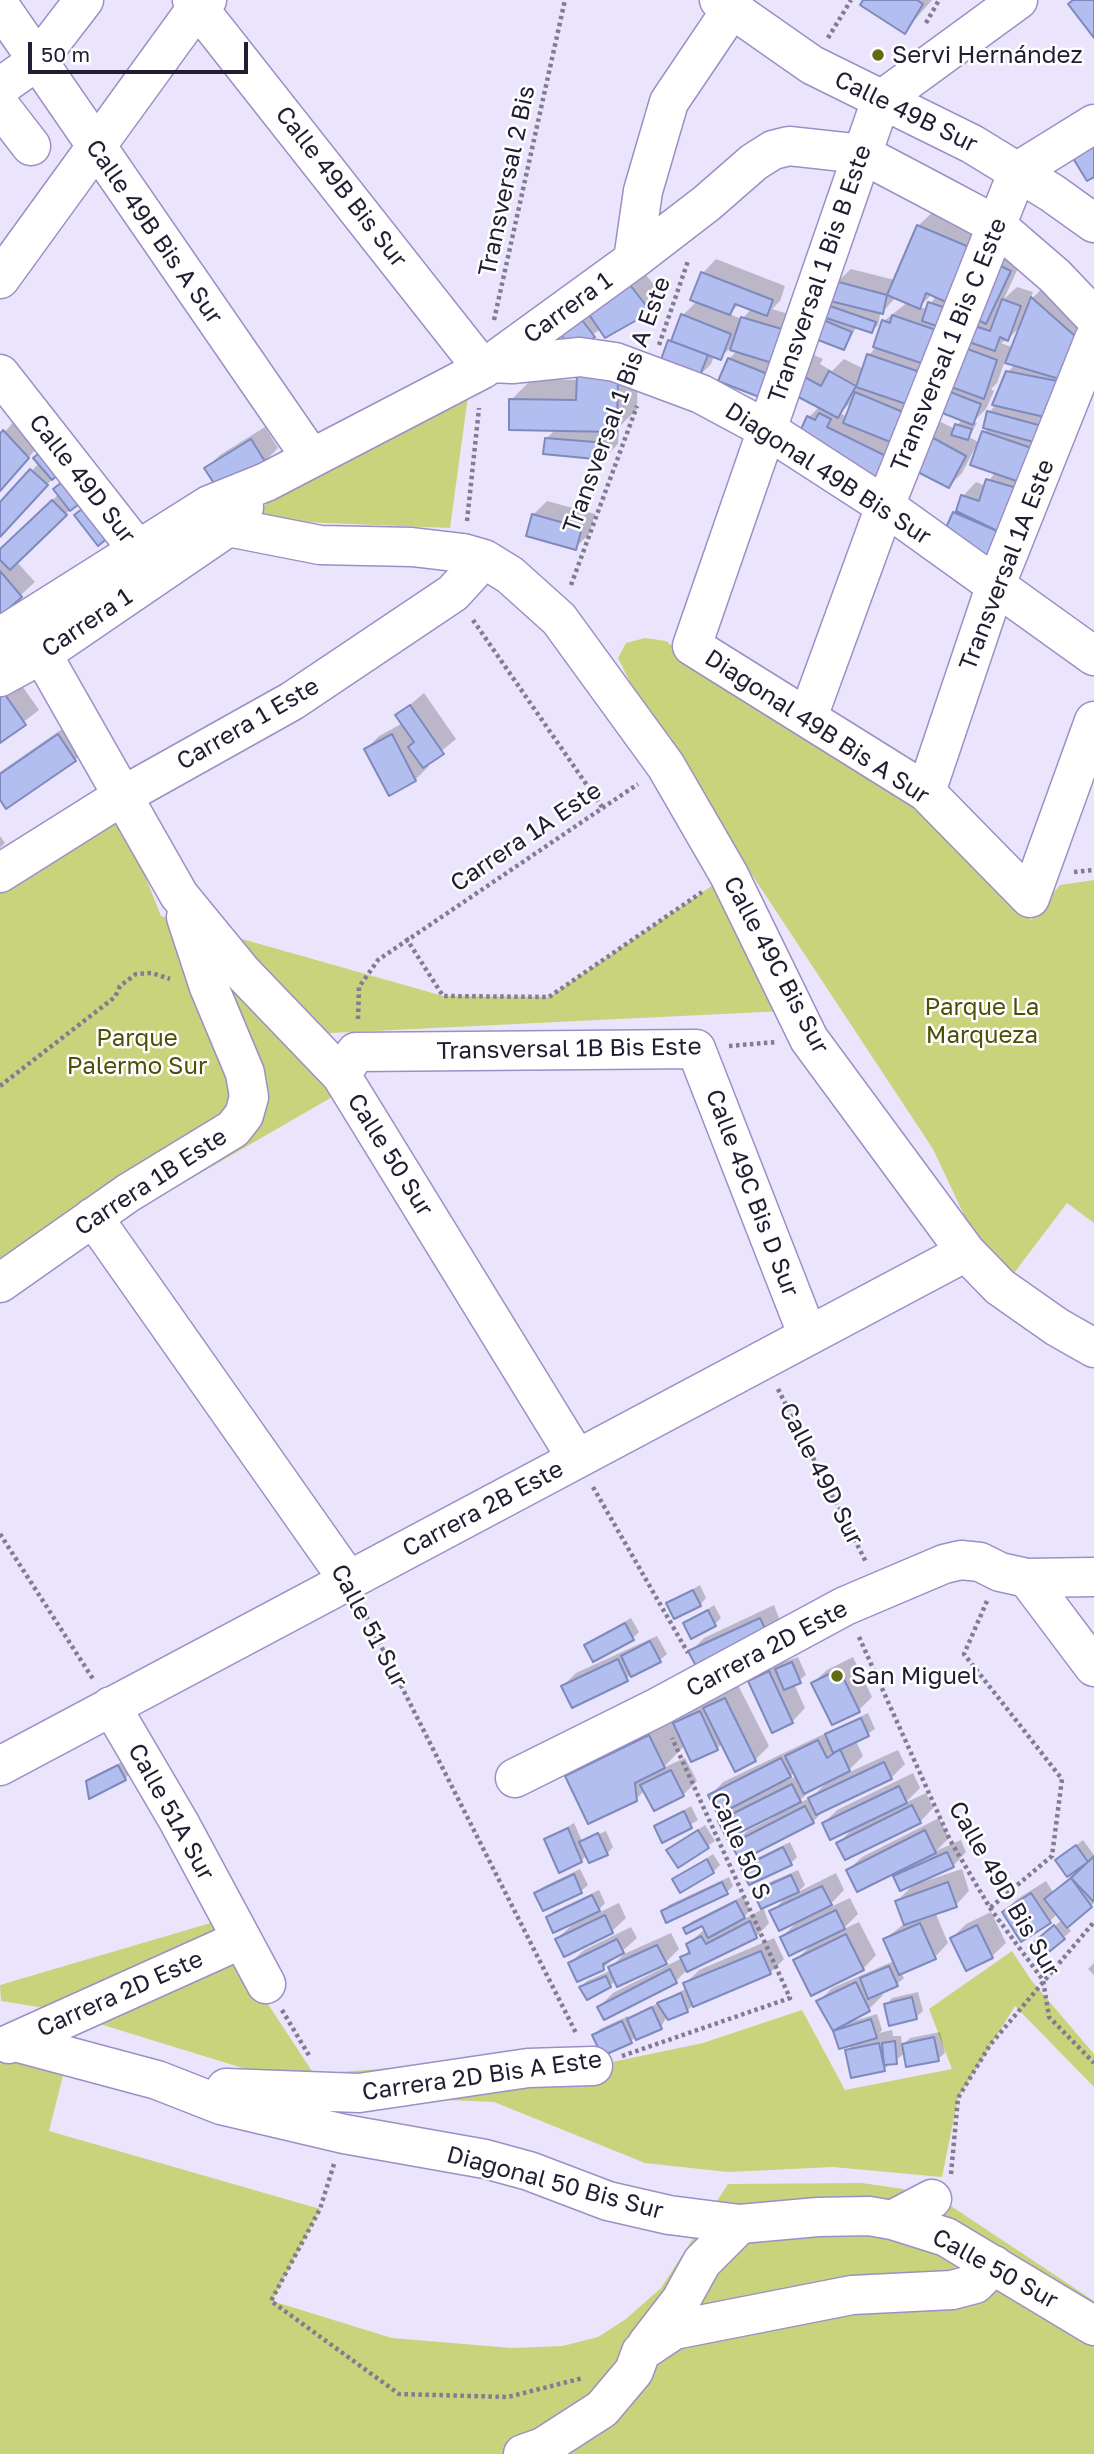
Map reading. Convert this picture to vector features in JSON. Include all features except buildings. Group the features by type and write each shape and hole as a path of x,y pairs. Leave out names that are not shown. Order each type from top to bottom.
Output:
{"street":[{"path":"0,87 37,61 84,0"},
{"path":"0,279 97,150 199,2"},
{"name":"Calle 49B Bis Sur","path":"199,2 488,366"},
{"path":"881,100 1012,2"},
{"path":"633,260 643,191 670,103 725,5"},
{"name":"Calle 49B Sur","path":"725,5 812,65 881,100 914,113 1018,170 1094,223"},
{"name":"Calle 49B Bis A Sur","path":"0,6 310,456"},
{"name":"Transversal 1 Bis B Este","path":"692,646 881,100"},
{"path":"0,106 31,146"},
{"path":"1018,170 1094,124"},
{"name":"Carrera 1","path":"0,677 42,654 218,516 266,482 310,456 488,366 633,260 707,203 754,162 773,150 789,146 862,155"},
{"path":"862,155 996,225 1055,275 1094,317"},
{"name":"Transversal 1 Bis C Este","path":"808,717 885,506 1018,170"},
{"name":"Transversal 1A Este","path":"926,792 995,587 1094,339"},
{"name":"Diagonal 49B Bis Sur","path":"488,366 580,357 615,362 701,394 766,429 885,506 1094,656"},
{"name":"Calle 49D Sur","path":"0,374 138,550"},
{"path":"218,516 320,545 412,547 473,556"},
{"name":"Carrera 1","path":"0,637 138,550 218,516"},
{"name":"Carrera 1 Este","path":"0,873 124,795 292,701 453,593 473,556"},
{"name":"Calle 49C Bis Sur","path":"473,556 510,575 559,619 666,766 729,875 809,1039 966,1252 1000,1287 1057,1327 1094,1348"},
{"name":"Diagonal 49B Bis A Sur","path":"692,646 926,792 1030,898 1094,721"},
{"name":"Calle 50 Sur","path":"42,654 179,895 243,973 349,1064 577,1459"},
{"name":"Carrera 1B Este","path":"0,1283 93,1217 233,1129 244,1115 248,1097 245,1073 209,987 179,895"},
{"name":"Transversal 1B Bis Este","path":"349,1064 696,1049"},
{"name":"Calle 49C Bis D Sur","path":"696,1049 808,1336"},
{"name":"Calle 51 Sur","path":"93,1217 349,1581"},
{"name":"Carrera 2B Este","path":"0,1766 966,1252"},
{"name":"Carrera 2D Este","path":"515,1778 658,1707 880,1589 961,1560 980,1562 1014,1575"},
{"path":"1014,1575 1094,1577"},
{"path":"1014,1575 1094,1667"},
{"name":"Calle 51A Sur","path":"111,1706 179,1822 266,1984"},
{"name":"Carrera 2D Este","path":"7,2044 240,1940"},
{"path":"7,2044 96,2062 176,2086"},
{"name":"Carrera 2D Bis A Este","path":"176,2086 332,2095 527,2068 593,2066"},
{"name":"Diagonal 50 Bis Sur","path":"176,2086 221,2105 344,2134 496,2162 634,2208 740,2224 818,2217 869,2216 892,2220"},
{"path":"892,2220 932,2199"},
{"name":"Calle 50 Sur","path":"892,2220 947,2236 1094,2326"},
{"path":"523,2454 543,2447 602,2409 634,2371 641,2352 681,2300 702,2262 740,2224"},
{"path":"641,2352 674,2330 852,2295 952,2291 975,2284 994,2265"}],"path":[{"name":"Transversal 2 Bis","path":"473,556 488,366 565,0"},
{"path":"812,65 851,0"},
{"name":"Transversal 1 Bis A Este","path":"559,619 649,374 689,256"},
{"path":"453,593 602,807"},
{"name":"Carrera 1A Este","path":"349,1064 359,986 378,960 406,938 666,766"},
{"path":"406,938 443,996 548,997 729,875"},
{"path":"0,1086 115,997 120,986 136,974 152,973 170,978 176,991"},
{"name":"Transversal 1B Bis Este","path":"696,1049 809,1039"},
{"name":"Calle 49D Sur","path":"763,1360 880,1589"},
{"path":"577,1459 705,1682"},
{"path":"0,1534 111,1706"},
{"path":"990,1908 1052,1856 1062,1779 964,1654 1014,1575"},
{"name":"Calle 51 Sur","path":"349,1581 593,2066"},
{"name":"Calle 49D Bis Sur","path":"845,1606 950,1840 990,1908 1043,1980 1049,2017 1094,2063"},
{"name":"Calle 50 S","path":"658,1707 790,1998"},
{"path":"932,2199 945,2186 954,2169 958,2098 990,2045 1094,1922"},
{"path":"266,1984 332,2095"},
{"name":"Carrera 2D Bis A Este","path":"593,2066 790,1998"},
{"path":"344,2134 320,2209 271,2301 399,2394 508,2398 588,2377"}],"green space":[{"path":"469,389 450,528 252,520 271,499"},
{"name":"Parque La Marqueza","path":"645,638 666,641 703,671 918,802 1031,920 1060,885 1094,880 1094,1223 1067,1203 1011,1277 973,1234 933,1149 743,861 630,682 618,658 626,643"},
{"name":"Parque Palermo Sur","path":"113,817 143,871 161,916 443,996 549,997 713,885 784,1011 331,1033 304,1051 339,1093 90,1237 0,1301 0,891"},
{"path":"214,1922 327,2094 51,2009 1,2001 0,1985"},
{"path":"1012,1951 1031,1980 1094,2054 1094,2087 1015,2006 958,2098 942,2177 833,2167 728,2172 645,2163 494,2102 354,2096 339,2072 418,2066 593,2066 703,2043 802,2010 845,2090 952,2069 929,2009"},
{"path":"0,2035 70,2048 49,2131 320,2209 272,2301 392,2338 512,2348 563,2346 598,2337 626,2319 661,2288 728,2184 862,2183 903,2189 945,2202 1094,2301 1094,2454 0,2454"}],"place":[{"name":"Servi Hernández","path":"878,55"},
{"name":"San Miguel","path":"837,1676"}]}
